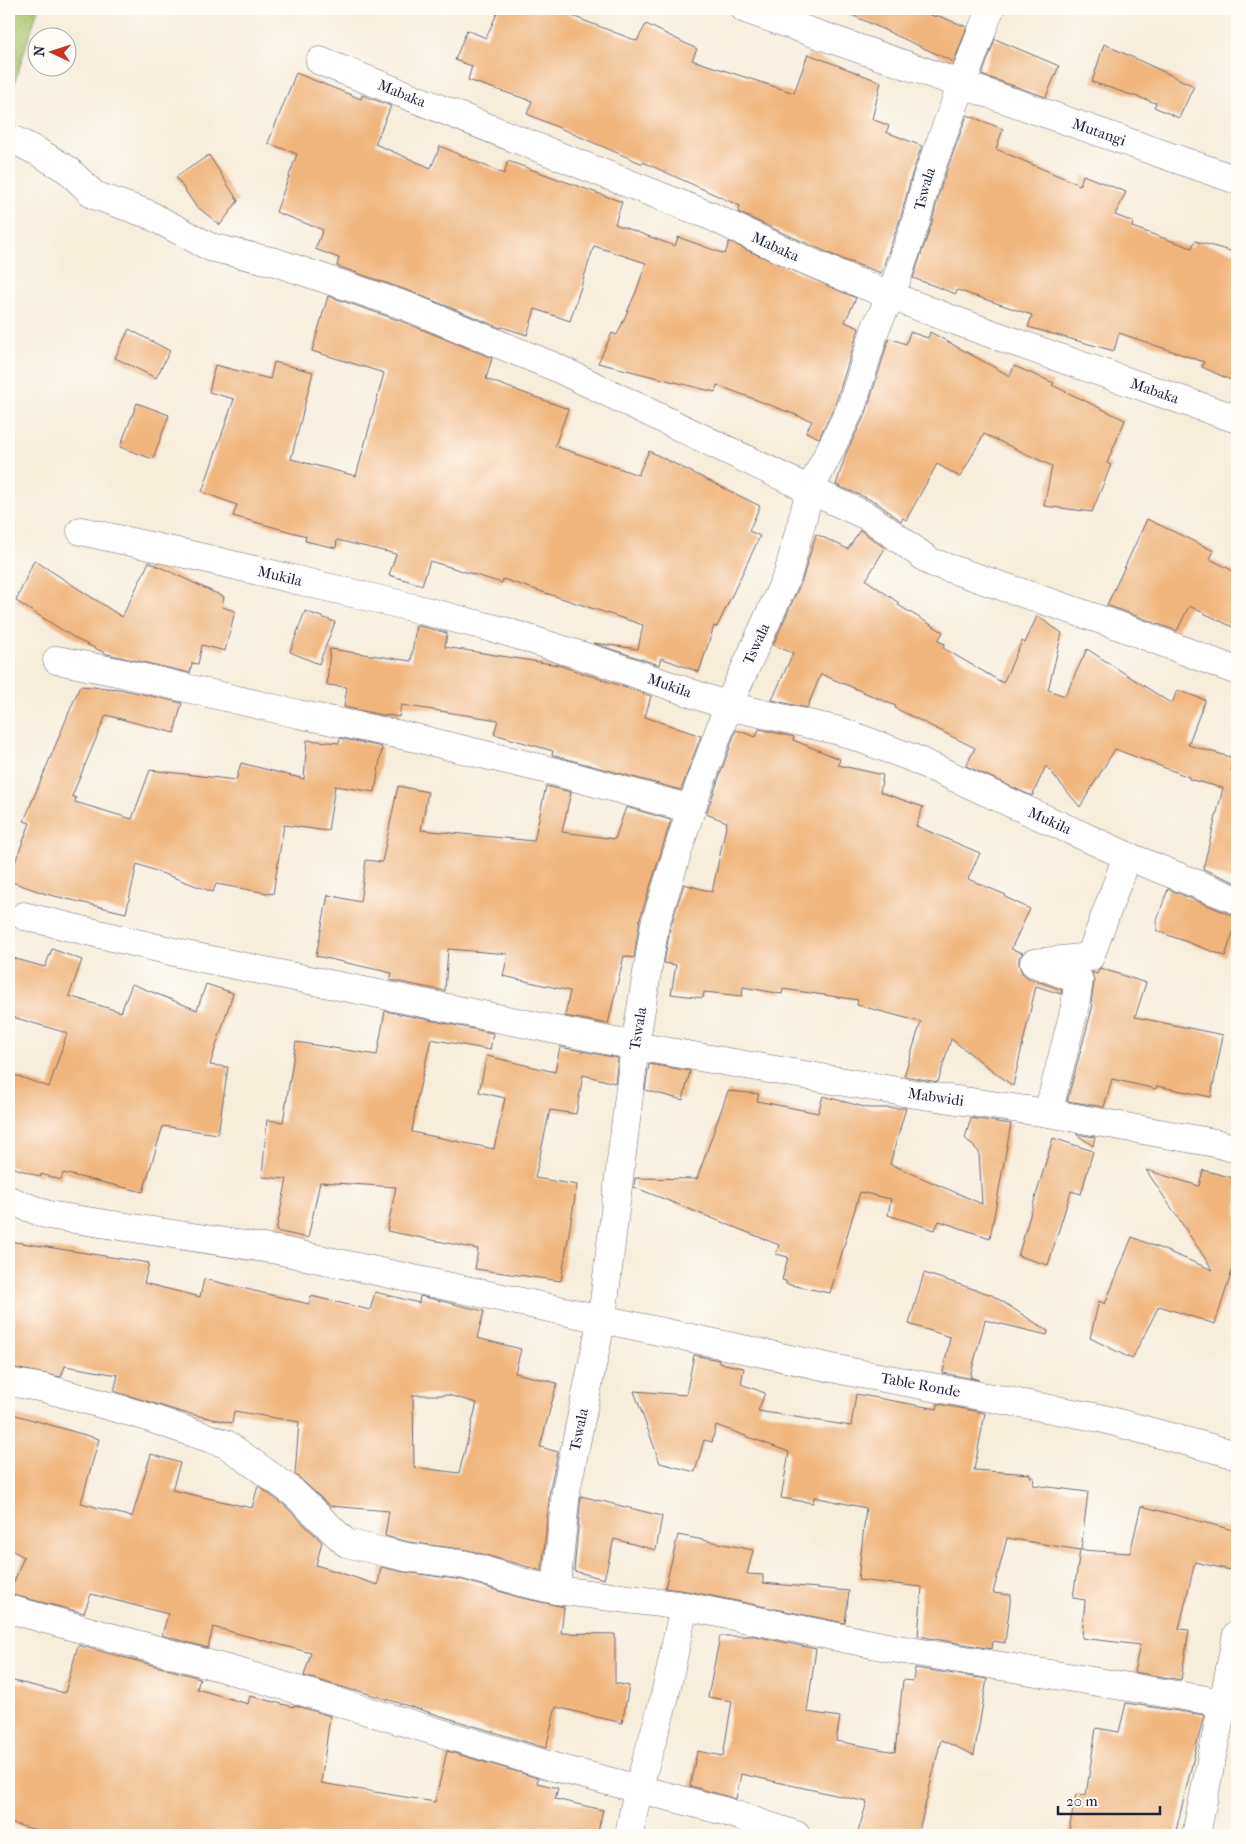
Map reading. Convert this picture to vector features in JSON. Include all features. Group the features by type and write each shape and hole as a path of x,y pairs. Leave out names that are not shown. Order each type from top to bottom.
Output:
{"street":[{"name":"Mutangi","path":"745,9 1237,180"},
{"name":"Tswala","path":"556,1590 566,1491 602,1318 635,1046 655,924 691,808 728,706 788,574 810,490 851,408 876,327 891,296 916,221 927,178 990,9"},
{"name":"Mabaka","path":"320,61 713,217 776,248 891,296 1020,344 1237,419"},
{"path":"14,140 68,170 94,195 148,214 210,247 275,262 406,306 555,367 869,517 931,562 1122,627 1237,671"},
{"name":"Mukila","path":"81,531 223,562 504,631 611,664 728,706 840,732 910,757 1127,856 1237,900"},
{"path":"56,660 122,673 298,714 416,738 560,773 691,808"},
{"path":"1048,1113 1074,1012 1079,980 1034,963 1090,957 1127,856"},
{"name":"Mabwidi","path":"24,916 191,956 635,1046 914,1094 1048,1113 1215,1143 1237,1149"},
{"name":"Table Ronde","path":"9,1200 48,1216 277,1250 851,1372 1100,1418 1237,1455"},
{"path":"9,1382 44,1388 141,1415 226,1444 294,1492 346,1543 406,1557 466,1565 521,1582 556,1590 684,1606 892,1648 1230,1704"},
{"path":"629,1835 638,1789 664,1700 684,1606"},
{"path":"9,1609 242,1673 554,1767 724,1811 796,1835"},
{"path":"1196,1835 1230,1704 1237,1634"}],"green space":[{"path":"9,9 38,9 32,28 28,28 28,40 9,100"}],"building":[{"path":"499,9 554,9 637,41 646,24 697,49 692,60 794,93 808,54 881,82 872,119 889,126 886,132 922,146 912,174 901,217 881,273 847,261 783,233 738,212 740,206 643,162 643,164 527,114 532,101 468,80 472,66 455,60 467,30 486,38"},
{"path":"839,9 917,9 967,27 954,62"},
{"path":"995,39 1059,66 1046,97 982,75"},
{"path":"1104,44 1194,86 1179,118 1154,107 1156,103 1092,82"},
{"path":"296,73 361,99 362,95 391,106 375,144 431,168 440,146 504,174 508,161 622,202 615,224 675,246 678,237 725,254 729,242 856,298 845,322 859,328 836,402 819,438 806,432 812,421 717,385 715,392 598,363 612,333 617,335 636,292 646,263 594,246 570,321 535,309 527,335 501,328 412,292 337,266 339,258 315,249 323,230 276,212 297,154 268,143"},
{"path":"967,115 1003,129 996,149 1080,185 1083,175 1126,192 1115,215 1133,222 1132,227 1192,248 1195,241 1237,253 1237,383 1202,367 1204,362 1119,333 1114,351 1028,327 1032,315 957,290 956,294 913,278 931,225 942,183"},
{"path":"209,155 238,201 220,225 195,205 176,177"},
{"path":"328,296 401,321 492,358 486,379 568,409 555,446 638,475 649,451 760,506 749,531 760,536 717,627 714,626 699,672 661,658 659,665 593,643 638,649 643,625 503,579 502,583 430,561 422,585 389,575 396,554 337,540 336,548 305,541 306,536 233,516 237,505 202,492 234,399 209,392 215,365 270,379 274,362 313,372 291,459 356,476 384,373 312,351"},
{"path":"129,329 170,351 156,378 115,358"},
{"path":"910,332 928,338 930,332 1010,376 1014,366 1054,383 1052,385 1125,420 1107,463 1111,465 1092,512 1044,506 1052,466 984,434 960,477 937,464 906,520 903,518 901,521 876,502 836,485 847,451 866,413 889,338 906,344"},
{"path":"137,403 169,415 153,459 120,447"},
{"path":"1147,519 1214,551 1210,559 1237,573 1237,629 1189,606 1177,631 1107,605"},
{"path":"860,530 885,548 866,580 899,603 898,605 943,632 938,641 945,644 943,648 1003,683 1022,641 1025,643 1037,616 1062,633 1048,690 1065,696 1087,649 1172,704 1177,690 1205,700 1188,745 1234,758 1231,771 1237,771 1237,883 1203,869 1223,788 1189,779 1189,777 1115,749 1080,807 1046,766 1032,796 966,766 975,748 895,708 896,706 821,674 807,708 772,700 793,653 773,645 802,580 816,534 848,549"},
{"path":"34,560 122,617 149,562 224,597 222,607 235,611 225,651 202,645 198,664 192,663 190,673 107,654 78,640 16,601"},
{"path":"305,611 335,622 319,664 290,652"},
{"path":"416,625 447,633 445,647 558,665 651,696 645,717 701,736 681,790 552,755 553,751 494,734 498,720 401,705 399,717 344,707 347,687 327,685 330,649 411,661"},
{"path":"80,686 120,689 182,703 174,733 106,715 72,796 76,798 75,802 132,819 150,770 236,780 241,763 304,779 307,740 339,743 340,738 382,747 375,792 335,786 328,831 284,825 273,894 216,884 213,892 137,864 126,913 46,894 9,881 30,823 24,821"},
{"path":"759,729 794,737 793,740 840,759 838,765 883,775 880,792 923,807 916,826 980,853 968,879 1006,895 1005,897 1030,909 1011,949 1023,953 1019,957 1019,965 1022,973 1028,978 1062,990 1061,994 1036,986 1013,1086 951,1039 938,1082 904,1076 921,1022 857,1005 858,1000 783,989 782,994 743,987 742,996 704,992 703,998 671,994 676,965 664,963 670,928 684,884 712,892 727,822 706,814 736,730 756,737"},
{"path":"398,786 428,792 421,830 534,841 546,786 571,792 562,832 615,839 626,807 671,820 640,919 634,958 624,956 608,1024 565,1016 570,991 503,976 508,954 448,949 445,991 390,980 392,973 316,956 328,895 360,902 366,860 382,862"},
{"path":"1168,889 1231,915 1237,915 1237,921 1225,956 1157,931 1157,920"},
{"path":"52,949 82,960 69,996 121,1012 132,984 197,1010 206,984 233,993 210,1065 228,1067 218,1134 163,1126 143,1192 63,1173 61,1180 41,1174 41,1177 9,1166 9,1073 49,1087 67,1033 9,1016 9,957 45,967"},
{"path":"1100,968 1146,983 1135,1017 1223,1035 1211,1097 1157,1086 1156,1089 1112,1079 1104,1107 1067,1101 1093,1005 1091,1004 1094,982 1092,972 1097,974"},
{"path":"385,1011 493,1033 490,1050 431,1039 417,1099 412,1132 494,1149 505,1098 479,1092 487,1056 555,1072 560,1047 618,1058 615,1083 583,1075 576,1114 550,1110 535,1178 577,1185 561,1281 475,1269 478,1249 387,1231 396,1187 320,1182 308,1238 276,1231 287,1179 262,1177 267,1120 283,1122 296,1042 377,1055"},
{"path":"649,1064 690,1071 683,1100 645,1090"},
{"path":"728,1091 759,1094 757,1101 818,1113 823,1096 868,1108 906,1108 890,1164 982,1204 979,1152 965,1138 971,1118 1011,1124 990,1238 939,1221 935,1230 888,1215 891,1199 860,1192 830,1293 786,1284 786,1281 782,1280 788,1257 776,1254 779,1245 634,1187 635,1178 697,1179"},
{"path":"1076,1134 1095,1137 1093,1146"},
{"path":"1053,1138 1093,1151 1081,1194 1071,1191 1048,1265 1018,1256"},
{"path":"1146,1170 1199,1186 1203,1170 1237,1179 1237,1255 1215,1324 1159,1306 1132,1359 1090,1338 1099,1301 1105,1304 1132,1237 1213,1270"},
{"path":"9,1241 149,1263 144,1283 200,1297 204,1279 309,1304 311,1296 370,1310 375,1292 419,1303 420,1296 484,1311 477,1338 521,1349 515,1373 557,1383 540,1447 558,1452 550,1489 542,1571 468,1550 409,1542 385,1536 389,1511 330,1506 295,1474 299,1422 234,1411 232,1423 181,1412 114,1391 118,1375 65,1366 61,1377 9,1367","holes":["413,1395 448,1395 477,1403 459,1473 414,1467"]},
{"path":"924,1273 992,1295 1048,1331 1047,1335 985,1320 970,1377 979,1380 943,1373 950,1337 909,1324"},
{"path":"694,1355 744,1368 741,1384 765,1393 758,1411 851,1426 856,1394 937,1409 938,1404 985,1413 974,1470 1030,1474 1030,1477 1034,1477 1033,1485 1088,1492 1081,1550 1130,1553 1141,1506 1237,1531 1230,1570 1195,1562 1179,1629 1189,1630 1181,1680 1134,1672 1140,1645 1082,1638 1085,1600 1073,1598 1080,1550 1007,1538 993,1593 1011,1595 1005,1643 993,1641 992,1649 918,1636 922,1587 858,1580 866,1508 814,1497 813,1503 781,1498 789,1452 716,1425 712,1442 704,1440 695,1472 660,1463 634,1391 686,1395"},
{"path":"16,1415 99,1439 81,1503 132,1517 151,1454 180,1463 172,1490 252,1508 258,1486 283,1504 322,1542 316,1565 378,1585 381,1567 463,1580 518,1597 564,1607 561,1633 615,1634 615,1683 629,1686 622,1723 556,1707 546,1748 304,1676 311,1653 213,1627 208,1648 162,1635 168,1614 91,1594 84,1613 9,1594 24,1557 9,1549 9,1440"},
{"path":"581,1496 662,1516 656,1550 614,1539 604,1579 574,1571"},
{"path":"678,1535 753,1550 747,1574 763,1575 763,1583 849,1591 845,1623 665,1588"},
{"path":"720,1636 755,1636 816,1649 807,1712 840,1717 836,1741 895,1752 903,1680 913,1681 915,1668 987,1679 974,1755 941,1740 918,1835 857,1835 867,1802 741,1774 736,1799 690,1786 697,1751 723,1756 732,1701 708,1697"},
{"path":"78,1645 200,1678 197,1689 248,1704 250,1696 294,1707 294,1705 330,1716 321,1783 435,1802 447,1751 538,1778 537,1783 558,1788 555,1799 603,1810 597,1835 152,1835 122,1830 121,1835 57,1835 9,1823 9,1680 65,1693"},
{"path":"1126,1703 1204,1715 1175,1835 1068,1835 1076,1794 1086,1795 1096,1728 1119,1732"}],"railway":[{"path":"1234,1835 1237,1822"}]}
